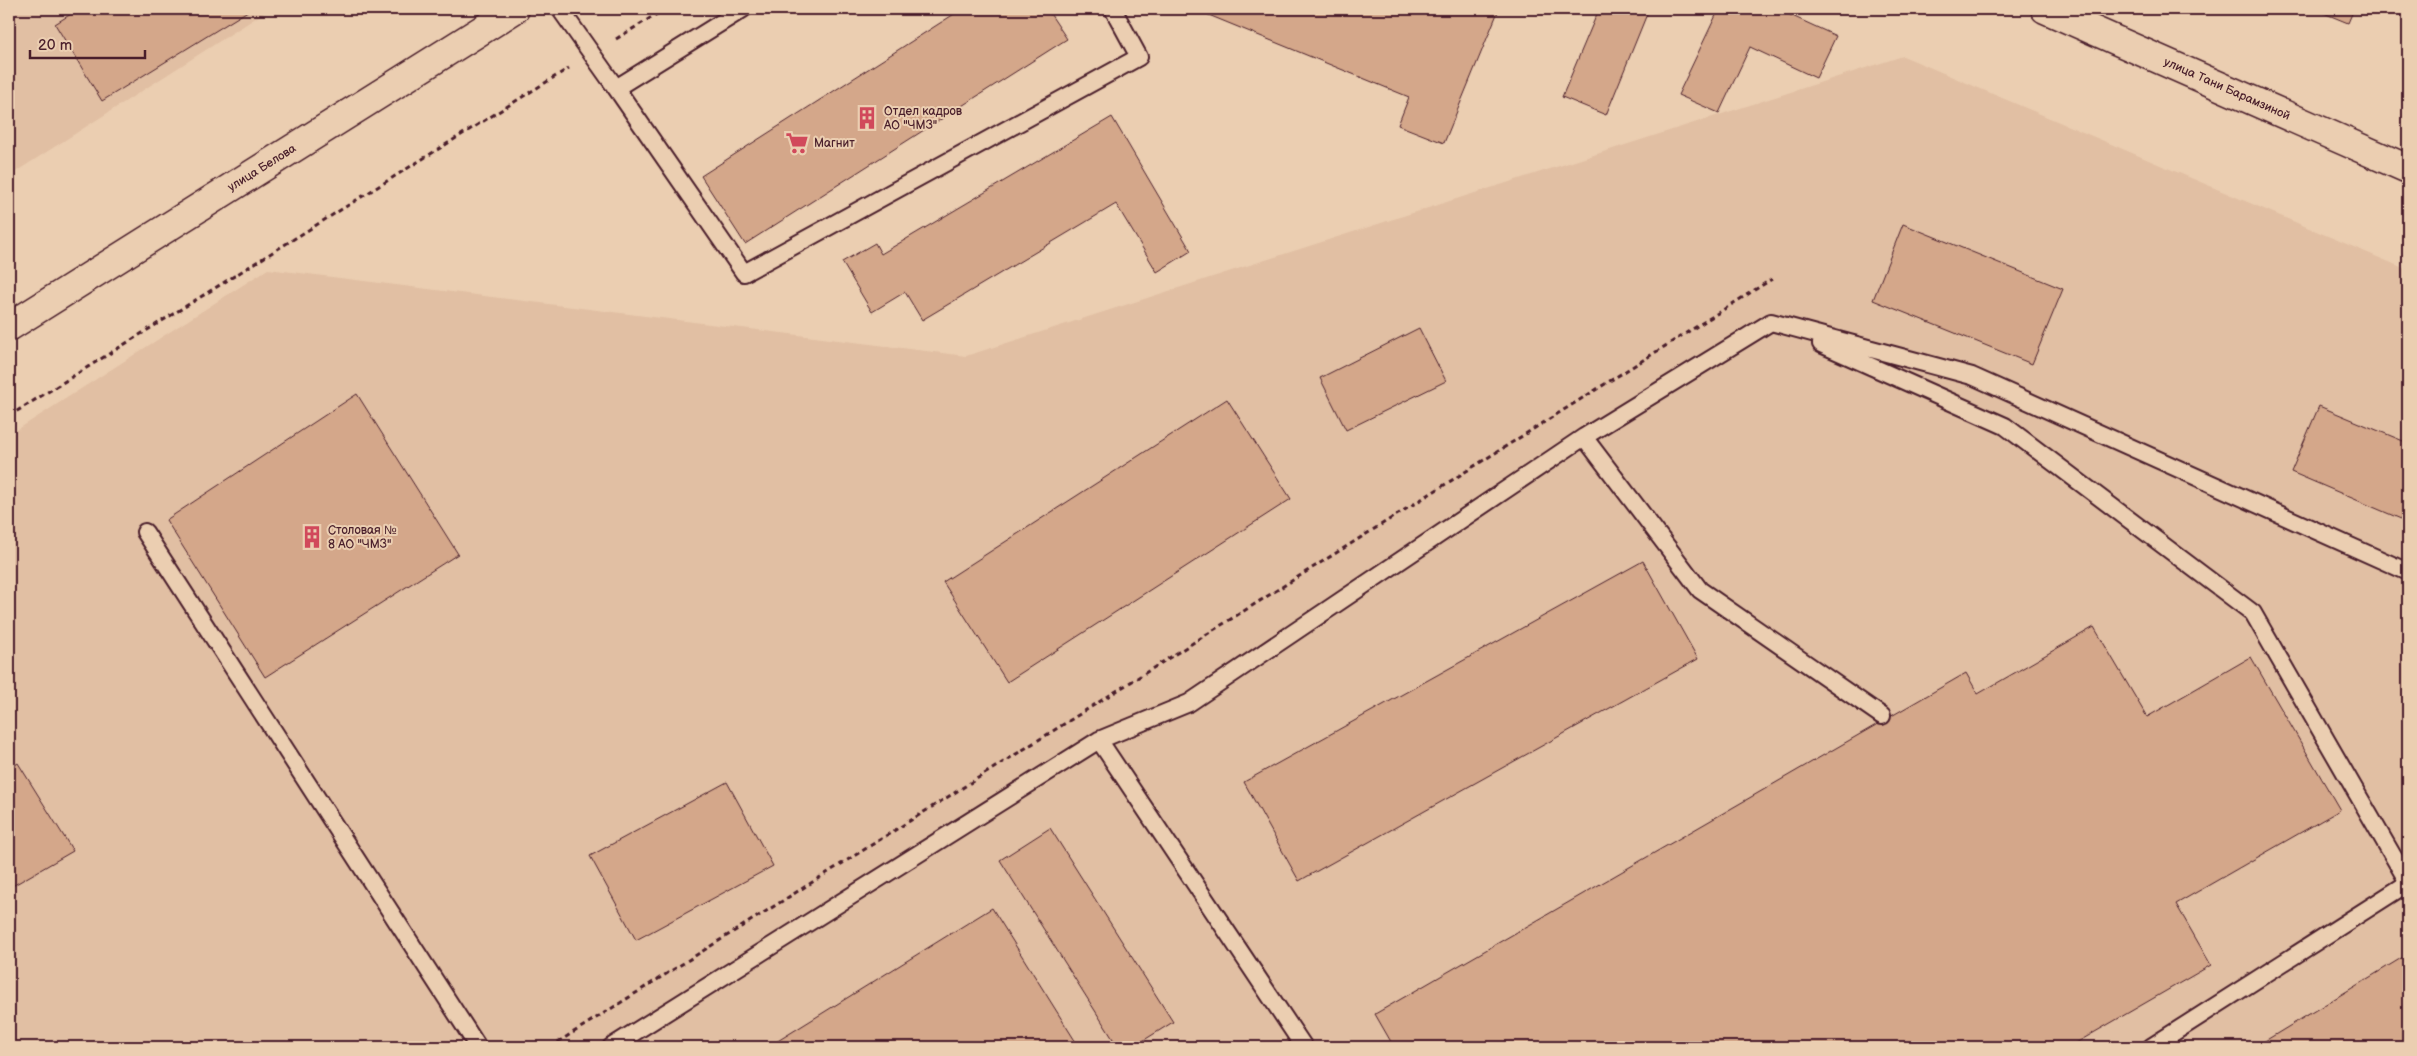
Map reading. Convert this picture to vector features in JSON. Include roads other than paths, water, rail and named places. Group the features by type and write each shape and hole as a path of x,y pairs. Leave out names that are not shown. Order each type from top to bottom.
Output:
{"street":[{"name":"улица Белова","path":"9,327 515,9"},
{"name":"улица Тани Барамзиной","path":"2045,9 2408,168"}],"lane":[{"path":"560,9 744,273 1139,56 1113,9"},
{"path":"616,88 743,9"},
{"path":"1770,322 2005,426 2253,613 2408,883 2151,1047"},
{"path":"611,1047 1099,740 1189,703 1584,437 1770,322 1972,376 2408,572"},
{"path":"1584,437 1700,590 1882,716"},
{"path":"144,532 478,1047"},
{"path":"1099,740 1304,1047"}],"place":[{"name":"Отдел кадров АО \"ЧМЗ\"","path":"867,118"},
{"name":"Магнит","path":"797,143"},
{"name":"Столовая № 8 АО \"ЧМЗ\"","path":"312,537"}]}
